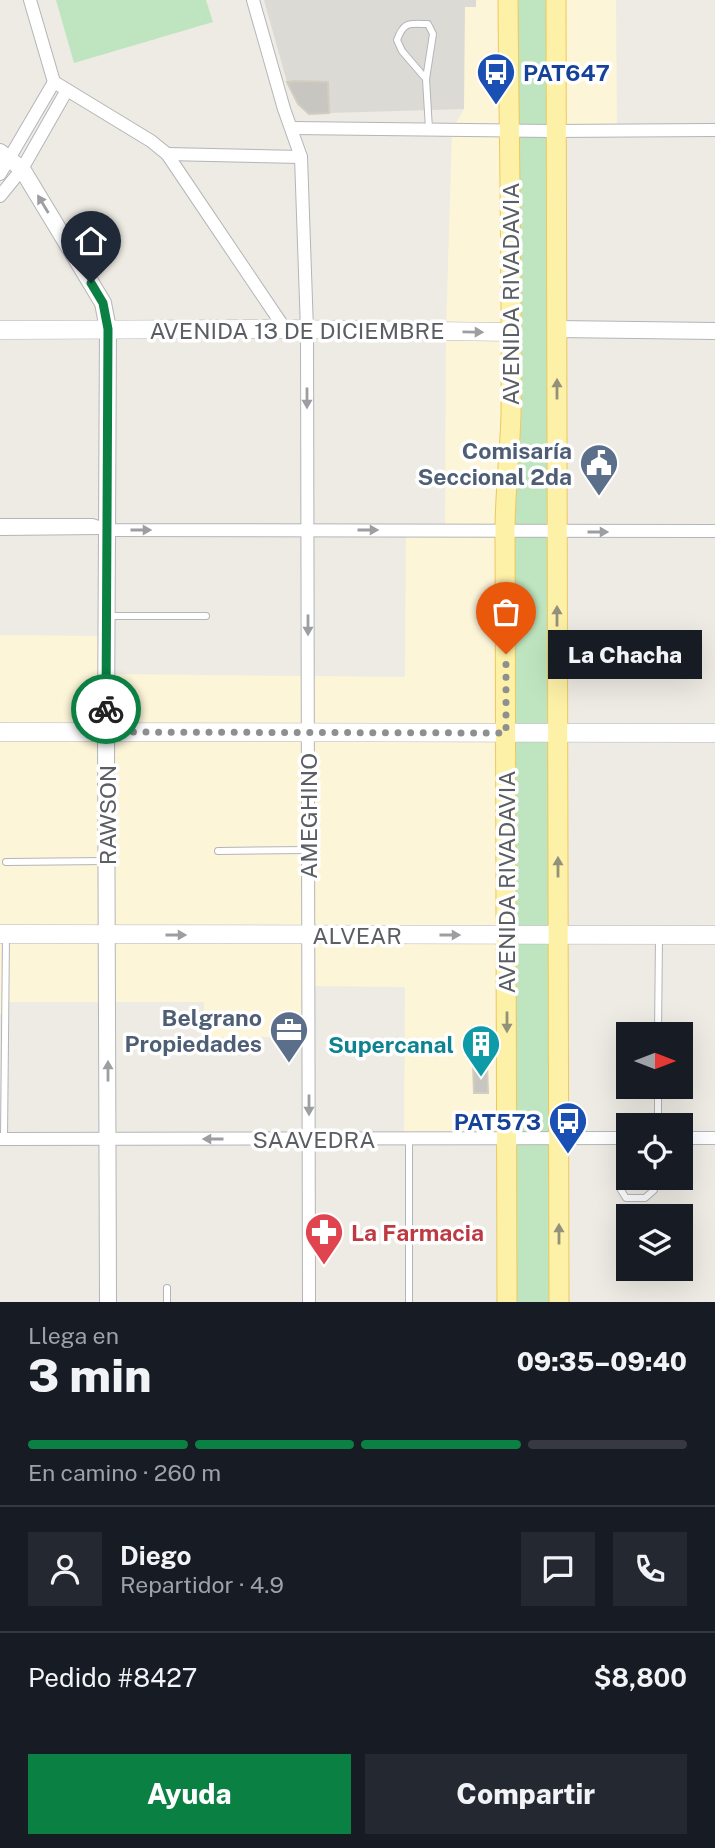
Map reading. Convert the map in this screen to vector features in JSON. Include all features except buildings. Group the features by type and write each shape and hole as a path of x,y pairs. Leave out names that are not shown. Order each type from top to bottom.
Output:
{"main road":[{"name":"AVENIDA RIVADAVIA","path":"507,1302 505,490 511,418 508,0"},
{"name":"AVENIDA RIVADAVIA","path":"556,0 559,1302"},
{"name":"AVENIDA 13 DE DICIEMBRE","path":"0,330 285,329 511,332"},
{"path":"0,732 715,733"},
{"name":"ALVEAR","path":"3,934 715,935"}],"street":[{"path":"21,0 31,5 54,82 151,141 167,154 285,329"},
{"name":"AMEGHINO","path":"253,0 284,109 301,157 307,330 309,1302"},
{"path":"0,197 10,160 54,82"},
{"path":"0,174 67,90"},
{"path":"292,128 715,130"},
{"path":"167,154 301,157"},
{"name":"RAWSON","path":"10,160 103,303 108,329 108,1302"},
{"path":"556,329 715,331"},
{"path":"0,525 92,526 107,530 715,531"},
{"name":"SAAVEDRA","path":"2,1139 616,1138"},
{"path":"693,1138 715,1138"}],"lane":[{"path":"426,79 402,51 397,40 401,29 408,23 428,24 433,34 426,79 429,130"},
{"path":"0,532 107,530"},
{"path":"107,615 206,616"},
{"path":"218,851 308,850"},
{"path":"6,862 107,861"},
{"path":"2,1139 3,934"},
{"path":"658,1022 659,935"},
{"path":"409,1138 409,1302"},
{"path":"621,1190 626,1198 645,1198 654,1190"},
{"path":"167,1288 167,1302"}],"shaded area":[{"path":"264,0 476,0 476,7 465,7 464,109 329,113 295,81 287,82"},
{"path":"464,0 616,0 617,131 509,132 507,1138 404,1138 405,987 309,986 309,1037 205,1037 204,1002 6,1002 5,1014 0,1014 0,635 107,636 107,674 405,677 406,530 445,530 446,331 452,130 464,109"}],"green space":[{"path":"56,0 206,0 213,22 74,63"},
{"path":"508,0 556,0 559,1302 507,1302"}],"way so far":[{"path":"106,709 106,732 506,733 506,654"}],"place":[{"name":"PAT647","path":"496,106"},
{"name":"Comisaría Seccional 2da","path":"599,497"},
{"name":"La Chacha","path":"506,654"},
{"name":"Belgrano Propiedades","path":"289,1064"},
{"name":"Supercanal","path":"481,1078"},
{"name":"PAT573","path":"568,1155"},
{"name":"La Farmacia","path":"324,1266"}],"route":[{"path":"91,283 103,303 108,329 106,709"}]}
